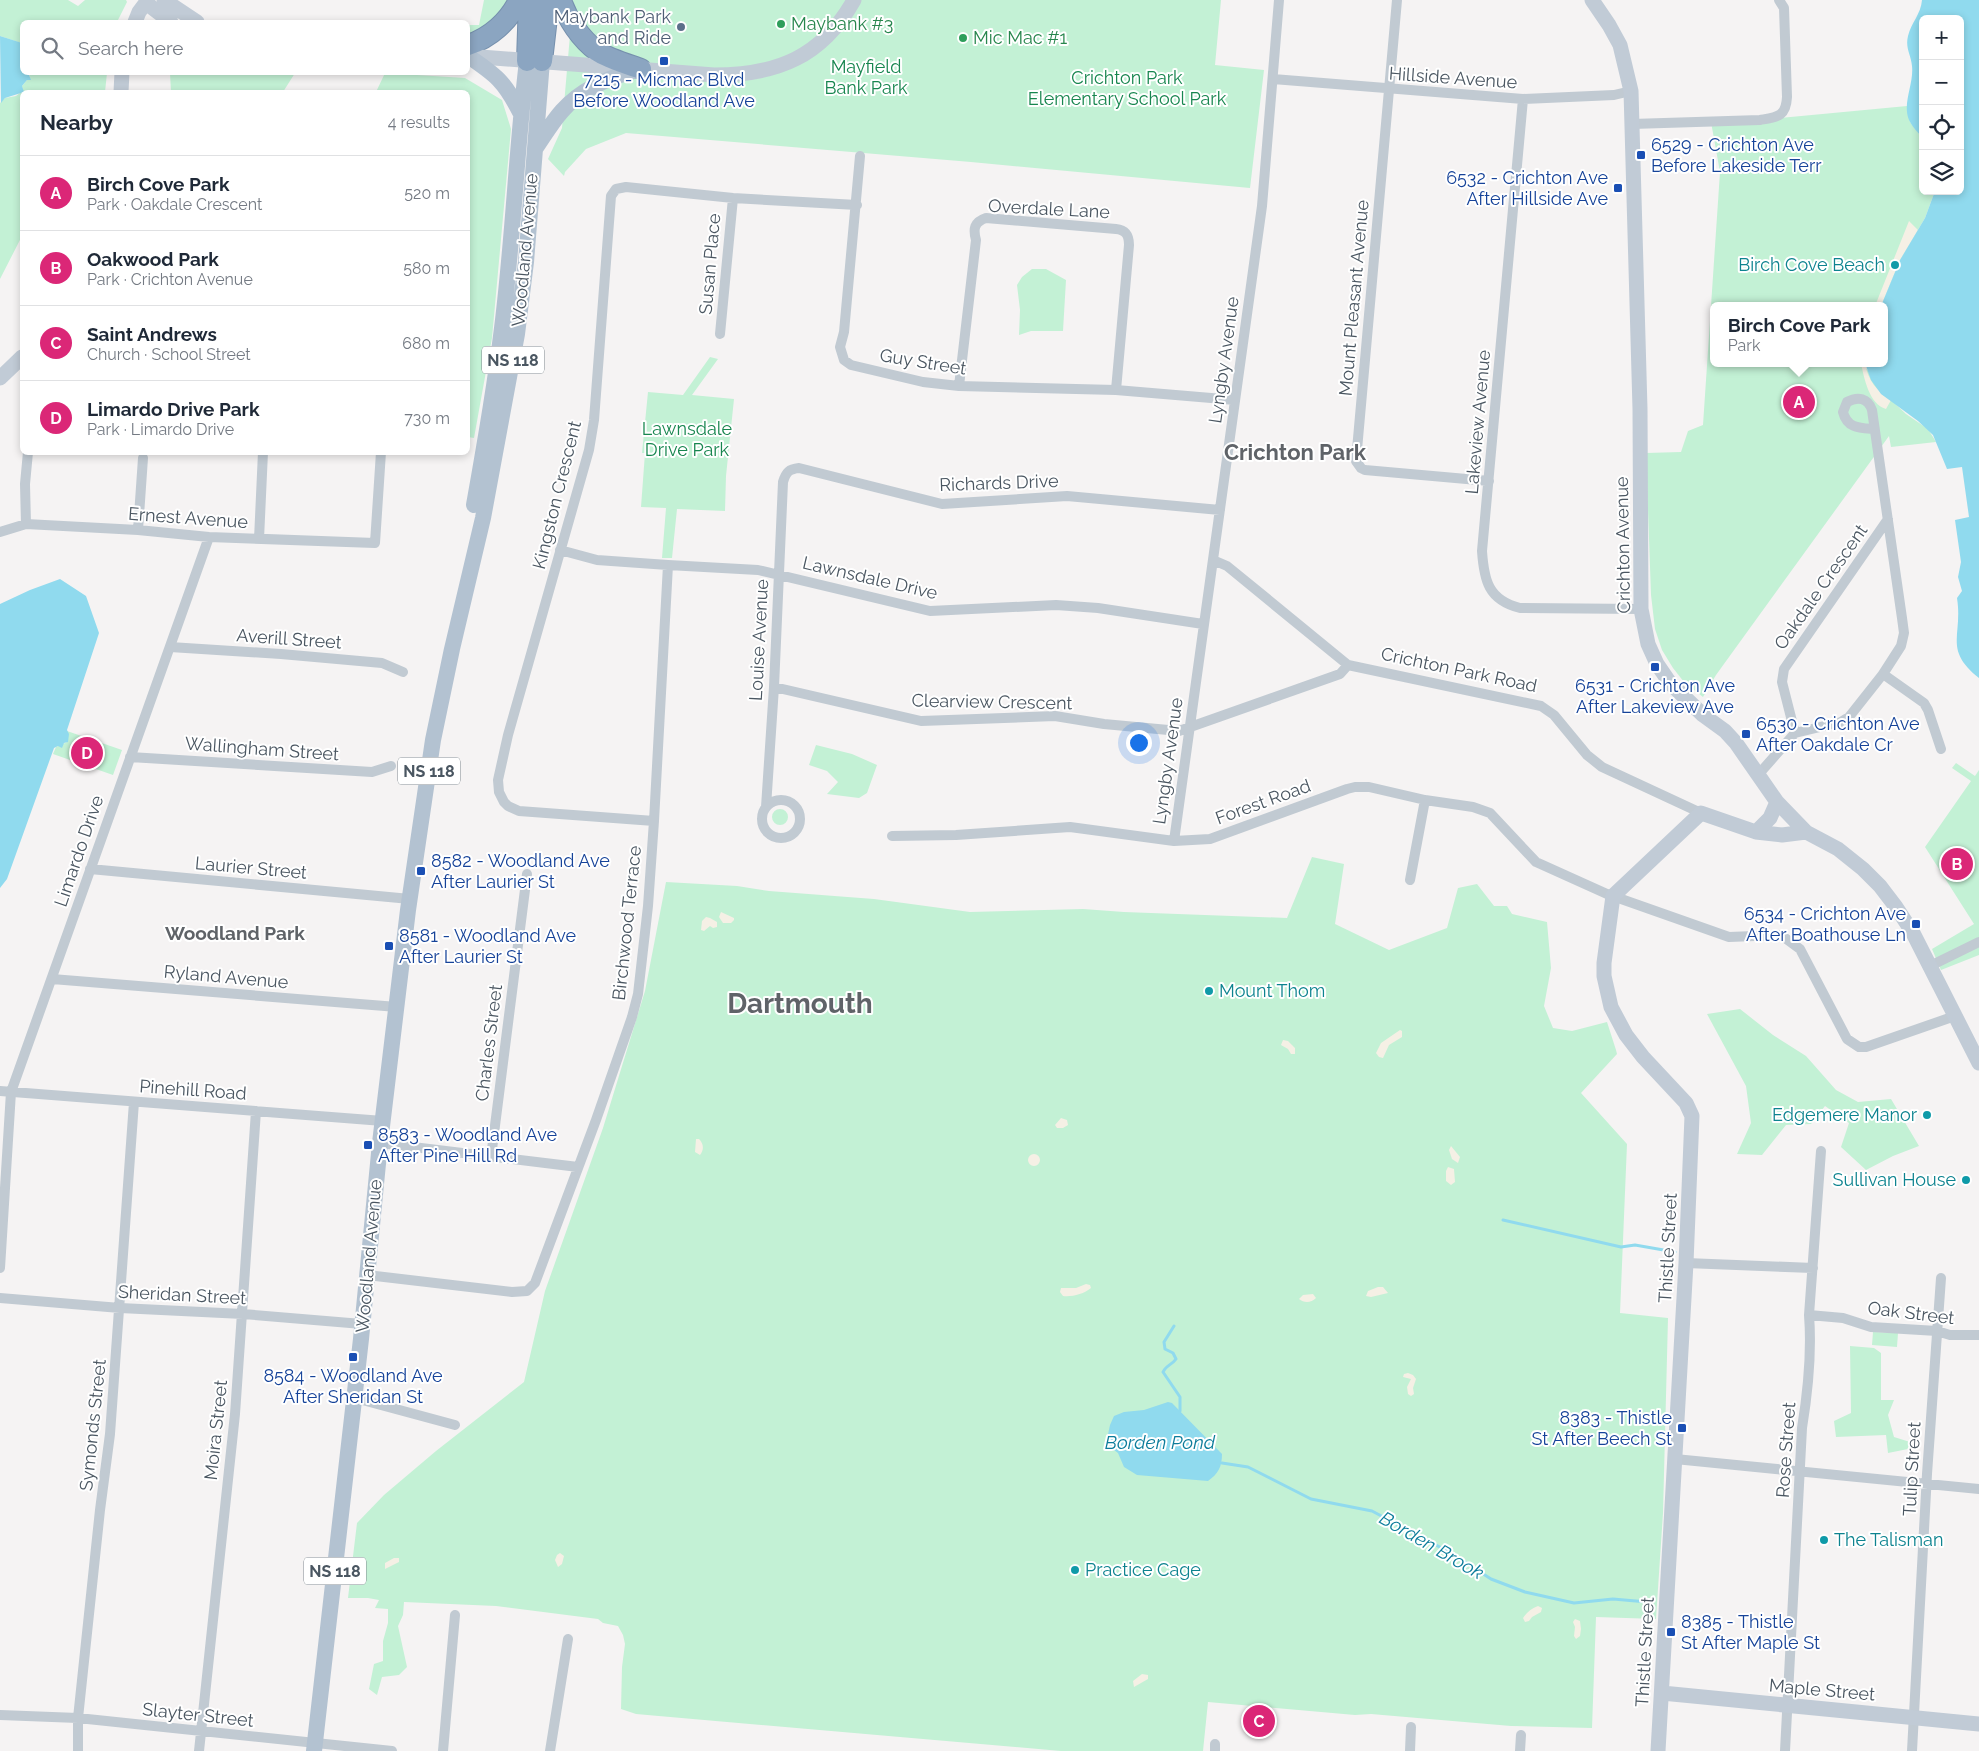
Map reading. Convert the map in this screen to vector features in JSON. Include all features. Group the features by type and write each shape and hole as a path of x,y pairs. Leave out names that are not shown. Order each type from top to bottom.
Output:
{"highway":[{"path":"470,44 479,42 502,24 512,14 518,0"},
{"name":"Woodland Avenue","path":"529,0 534,61"},
{"name":"Woodland Avenue","path":"534,61 549,0"},
{"path":"562,0 565,12 570,20 581,35 598,51 641,70"}],"main road":[{"path":"470,57 496,76 509,91 520,112"},
{"name":"Woodland Avenue","path":"453,644 501,337 516,189 520,112 534,61"},
{"name":"Woodland Avenue","path":"314,1747 354,1398 380,1143 410,899 434,740 453,644 483,518 517,334 526,262 534,151 534,61"},
{"path":"534,151 563,109 586,90 620,75 641,70"}],"street":[{"path":"164,0 194,20"},
{"path":"470,56 641,70 728,75 748,74 777,68 802,55 830,34 848,12 854,0"},
{"name":"Lyngby Avenue","path":"1174,841 1262,206 1279,0"},
{"name":"Mount Pleasant Avenue","path":"1397,0 1356,461 1360,468 1365,470 1489,481"},
{"name":"Crichton Avenue","path":"1592,0 1609,25 1620,46 1631,91 1640,409 1641,609 1648,644 1657,664 1670,683 1703,715 1725,731 1777,802 1806,832 1838,849 1863,869 1880,886 1896,907 1930,966 1979,1063"},
{"path":"1632,124 1760,120 1780,115 1785,110 1787,97 1784,8 1779,0"},
{"path":"136,20 145,1 169,20"},
{"path":"121,90 122,75"},
{"name":"Hillside Avenue","path":"1273,79 1389,90 1523,99 1614,94 1631,91"},
{"name":"Lakeview Avenue","path":"1523,99 1482,551 1484,572 1487,584 1501,600 1509,605 1520,608 1641,609"},
{"name":"Guy Street","path":"860,156 844,332 840,347 844,360 851,365 924,382 959,386 1116,390 1235,400"},
{"name":"Kingston Crescent","path":"654,821 519,811 508,806 499,792 498,780 508,735 591,439 612,193 622,187 732,198 857,205"},
{"name":"Susan Place","path":"720,334 732,198"},
{"name":"Overdale Lane","path":"959,386 976,240 973,230 975,225 986,218 1116,229 1123,230 1127,234 1129,245 1116,390"},
{"path":"0,378 20,359"},
{"name":"Oakdale Crescent","path":"1873,429 1888,519 1904,633 1901,646 1883,674 1844,721 1795,733 1782,682 1784,669 1888,519"},
{"path":"26,524 28,455"},
{"path":"259,539 263,455"},
{"name":"Ernest Avenue","path":"0,532 26,524 138,530 209,537 375,543 381,455"},
{"path":"138,530 143,458"},
{"name":"Richards Drive","path":"785,474 789,470 799,468 942,504 1068,496 1220,510"},
{"name":"Louise Avenue","path":"766,807 785,474"},
{"name":"Limardo Drive","path":"0,1268 11,1092 209,537"},
{"name":"Lawnsdale Drive","path":"560,550 597,560 758,570 930,611 1056,605 1098,608 1203,624"},
{"name":"Crichton Park Road","path":"1213,560 1227,566 1348,665 1541,706 1554,715 1587,755 1614,774 1701,813 1756,832 1782,835 1806,832"},
{"name":"Birchwood Terrace","path":"367,1275 524,1292 529,1290 534,1283 636,1005 648,906 668,565"},
{"name":"Averill Street","path":"170,647 382,663 402,672"},
{"name":"Clearview Crescent","path":"774,687 921,721 1055,716 1104,724 1179,731 1340,674 1348,665"},
{"path":"1883,674 1924,703 1942,749"},
{"path":"1758,775 1795,733"},
{"name":"Wallingham Street","path":"130,757 372,772 391,766"},
{"name":"Forest Road","path":"892,836 956,835 1070,827 1174,841 1210,839 1355,787 1369,787 1425,800 1473,806 1485,810 1536,862 1613,896 1729,937 1782,935 1800,949 1847,1039 1859,1047 1866,1047 1955,1016"},
{"path":"1410,880 1425,800"},
{"path":"1756,832 1770,818 1777,802"},
{"path":"1613,896 1701,813"},
{"name":"Laurier Street","path":"90,868 410,899"},
{"name":"Charles Street","path":"491,1156 527,874"},
{"name":"Thistle Street","path":"1613,896 1604,963 1604,976 1611,1006 1626,1035 1643,1057 1686,1103 1692,1116 1686,1263 1658,1751"},
{"path":"1930,966 1979,942"},
{"name":"Ryland Avenue","path":"52,979 397,1007"},
{"name":"Pinehill Road","path":"0,1091 383,1121"},
{"name":"Symonds Street","path":"78,1751 78,1718 110,1434 134,1102"},
{"name":"Moira Street","path":"199,1751 235,1414 256,1111"},
{"path":"380,1143 578,1167"},
{"name":"Rose Street","path":"1785,1751 1802,1428 1806,1404 1811,1335 1809,1315 1821,1151"},
{"path":"1686,1263 1813,1268"},
{"name":"Tulip Street","path":"1912,1751 1936,1331 1941,1278"},
{"name":"Sheridan Street","path":"0,1298 362,1324"},
{"name":"Oak Street","path":"1809,1315 1843,1318 1871,1327 1936,1331 1950,1335 1979,1335"},
{"path":"354,1398 454,1425"},
{"path":"1675,1459 1979,1489"},
{"path":"444,1751 455,1615"},
{"path":"550,1751 568,1639"},
{"name":"Maple Street","path":"1662,1693 1979,1724"},
{"name":"Slayter Street","path":"0,1715 78,1718 201,1731 314,1747 392,1751"},
{"path":"1410,1751 1411,1727"},
{"path":"1520,1751 1521,1735"}],"green space":[{"path":"0,0 68,0 78,6 85,0 126,0 127,2 118,20 20,20 20,43 0,36"},
{"path":"484,0 514,0 499,22 470,33 470,25 479,25"},
{"path":"573,0 1221,0 1215,65 1264,70 1250,188 626,133 586,149 565,172 564,176 548,159 562,128"},
{"path":"29,75 107,75 105,90 23,90 22,86 27,80 30,80"},
{"path":"170,75 294,75 284,90 171,90"},
{"path":"384,75 465,78 502,100 511,129 492,338 474,438 470,437 470,90 377,90"},
{"path":"20,93 20,240 0,279 0,103 5,98 16,96"},
{"path":"1907,106 1910,122 1919,134 1919,195 1934,195 1925,218 1900,260 1883,302 1711,302 1720,172 1711,122 1780,118"},
{"path":"1032,269 1046,269 1066,280 1063,331 1031,331 1019,335 1020,310 1017,285 1022,277"},
{"path":"1710,321 1710,367 1866,367 1888,397 1906,414 1928,429 1936,442 1891,447 1889,436 1716,675 1703,697 1684,682 1662,650 1655,629 1651,595 1646,453 1681,452 1688,431 1703,425"},
{"name":"Lawnsdale Drive Park","path":"710,357 718,359 692,395 734,399 726,476 725,511 677,509 672,558 662,558 666,508 641,507 645,453 642,453 648,392 683,395"},
{"path":"67,731 122,750 113,775 53,754 56,747 67,742"},
{"path":"816,745 852,754 877,765 867,793 859,798 827,794 838,782 827,771 809,765"},
{"path":"1956,763 1975,776 1979,770 1979,955 1941,970 1932,949 1974,924 1925,847 1971,781 1952,768"},
{"path":"777,809 783,809 788,814 786,823 777,825 772,820 772,814"},
{"path":"1312,857 1344,864 1335,924 1389,950 1447,928 1458,888 1477,884 1494,906 1507,906 1512,914 1547,922 1551,968 1544,1006 1553,1028 1572,1031 1607,1022 1617,1054 1581,1093 1627,1144 1620,1313 1668,1318 1663,1513 1656,1619 1596,1617 1592,1728 1511,1726 1208,1702 1203,1751 1061,1751 636,1714 621,1709 622,1667 625,1644 618,1626 603,1623 598,1619 496,1606 404,1602 403,1615 398,1626 407,1667 399,1675 382,1677 377,1695 369,1689 374,1664 383,1661 383,1641 388,1623 388,1609 375,1608 379,1600 348,1598 357,1523 384,1495 436,1451 524,1382 545,1291 603,1128 645,991 666,882 737,886 769,891 874,899 970,912 1083,909 1287,918"},
{"path":"1740,1009 1773,1035 1806,1056 1836,1090 1858,1102 1891,1099 1919,1146 1893,1156 1866,1170 1841,1147 1849,1123 1825,1106 1811,1124 1786,1125 1762,1155 1737,1154 1751,1123 1746,1086 1707,1014"},
{"path":"1873,1332 1898,1333 1897,1347 1872,1345"},
{"path":"1850,1346 1874,1348 1881,1353 1881,1400 1894,1400 1888,1415 1894,1437 1910,1442 1908,1449 1888,1453 1886,1435 1836,1437 1834,1421 1851,1413"}],"sand":[{"name":"Birch Cove Beach","path":"1909,221 1918,230 1900,260 1883,302 1877,302"},
{"path":"1862,367 1866,367 1874,385 1891,400 1886,409 1875,402 1866,383"},
{"path":"721,912 734,918 734,920 731,923 723,923 719,917"},
{"path":"706,917 717,922 717,927 713,928 710,926 704,931 701,930 702,921"},
{"path":"1400,1030 1402,1031 1402,1037 1389,1045 1383,1058 1379,1057 1376,1053 1381,1043"},
{"path":"1283,1040 1288,1041 1295,1048 1295,1054 1291,1054 1288,1049 1281,1045"},
{"path":"1061,1118 1067,1120 1068,1125 1063,1128 1057,1128 1055,1125"},
{"path":"696,1139 699,1139 703,1145 700,1155 695,1152"},
{"path":"1451,1146 1460,1157 1458,1163 1452,1159 1449,1150"},
{"path":"1032,1154 1036,1154 1040,1160 1036,1166 1032,1166 1028,1162 1028,1158"},
{"path":"1448,1167 1454,1169 1455,1182 1451,1185 1446,1181"},
{"path":"1086,1284 1090,1285 1091,1288 1078,1295 1063,1296 1060,1292 1061,1288 1076,1288"},
{"path":"1383,1287 1388,1293 1371,1297 1366,1296 1368,1291"},
{"path":"1313,1294 1316,1298 1310,1302 1299,1299 1303,1295"},
{"path":"1408,1373 1416,1379 1413,1388 1414,1394 1411,1396 1408,1394 1407,1387 1411,1379 1403,1377 1404,1374"},
{"path":"560,1553 564,1556 562,1564 558,1567 555,1560"},
{"path":"394,1558 399,1558 399,1562 385,1569 385,1563"},
{"path":"1538,1606 1542,1608 1541,1612 1525,1622 1523,1618 1530,1610"},
{"path":"1575,1619 1580,1621 1581,1629 1580,1636 1576,1639 1573,1622"},
{"path":"1142,1674 1148,1675 1148,1679 1134,1687 1133,1681"}],"water":[{"path":"1922,0 1979,0 1979,678 1961,659 1957,641 1957,598 1962,591 1958,577 1961,562 1955,520 1969,517 1962,467 1947,469 1933,435 1918,421 1881,394 1871,380 1866,367 1888,367 1888,302 1883,302 1900,260 1925,218 1934,195 1964,195 1964,15 1919,15 1919,134 1910,123 1907,114 1907,100 1912,73 1907,40 1909,31 1920,10"},
{"path":"0,36 20,42 20,75 29,75 31,80 27,80 22,86 23,90 20,90 20,93 5,98 1,103"},
{"path":"60,579 86,596 99,633 67,730 69,734 68,742 64,743 62,748 58,746 54,748 7,879 0,888 0,604"},
{"name":"Borden Pond","path":"1168,1402 1172,1403 1222,1454 1219,1470 1208,1481 1137,1475 1124,1467 1118,1453 1106,1444 1114,1416 1124,1412 1144,1410"}],"waterway":[{"path":"1503,1220 1621,1247 1635,1245 1675,1252"},
{"path":"1174,1326 1164,1342 1165,1349 1173,1353 1176,1359 1163,1372 1180,1397 1180,1411"},
{"name":"Borden Brook","path":"1222,1463 1248,1467 1311,1499 1372,1511 1451,1553 1491,1579 1525,1592 1574,1603 1613,1599 1647,1602"}],"place":[{"name":"Maybank #3","path":"781,24"},
{"name":"Maybank Park and Ride","path":"681,27"},
{"name":"Mic Mac #1","path":"963,38"},
{"name":"7215 - Micmac Blvd Before Woodland Ave","path":"664,61"},
{"name":"6529 - Crichton Ave Before Lakeside Terr","path":"1641,155"},
{"name":"6532 - Crichton Ave After Hillside Ave","path":"1618,188"},
{"name":"Birch Cove Beach","path":"1895,265"},
{"name":"Birch Cove Park","path":"1799,402"},
{"name":"6531 - Crichton Ave After Lakeview Ave","path":"1655,667"},
{"name":"6530 - Crichton Ave After Oakdale Cr","path":"1746,734"},
{"name":"Limardo Drive Park","path":"87,753"},
{"name":"Oakwood Park","path":"1957,864"},
{"name":"8582 - Woodland Ave After Laurier St","path":"421,871"},
{"name":"6534 - Crichton Ave After Boathouse Ln","path":"1916,924"},
{"name":"8581 - Woodland Ave After Laurier St","path":"389,946"},
{"name":"Mount Thom","path":"1209,991"},
{"name":"Edgemere Manor","path":"1927,1115"},
{"name":"8583 - Woodland Ave After Pine Hill Rd","path":"368,1145"},
{"name":"Sullivan House","path":"1966,1180"},
{"name":"8584 - Woodland Ave After Sheridan St","path":"353,1357"},
{"name":"8383 - Thistle St After Beech St","path":"1682,1428"},
{"name":"The Talisman","path":"1824,1540"},
{"name":"Practice Cage","path":"1075,1570"},
{"name":"8385 - Thistle St After Maple St","path":"1671,1632"},
{"name":"Saint Andrews","path":"1259,1721"}],"district":[{"name":"Crichton Park","path":"1295,452"},
{"name":"Woodland Park","path":"235,933"},
{"name":"Dartmouth","path":"800,1003"}],"park label":[{"name":"Mayfield Bank Park","path":"866,77"},
{"name":"Crichton Park Elementary School Park","path":"1127,88"}]}
